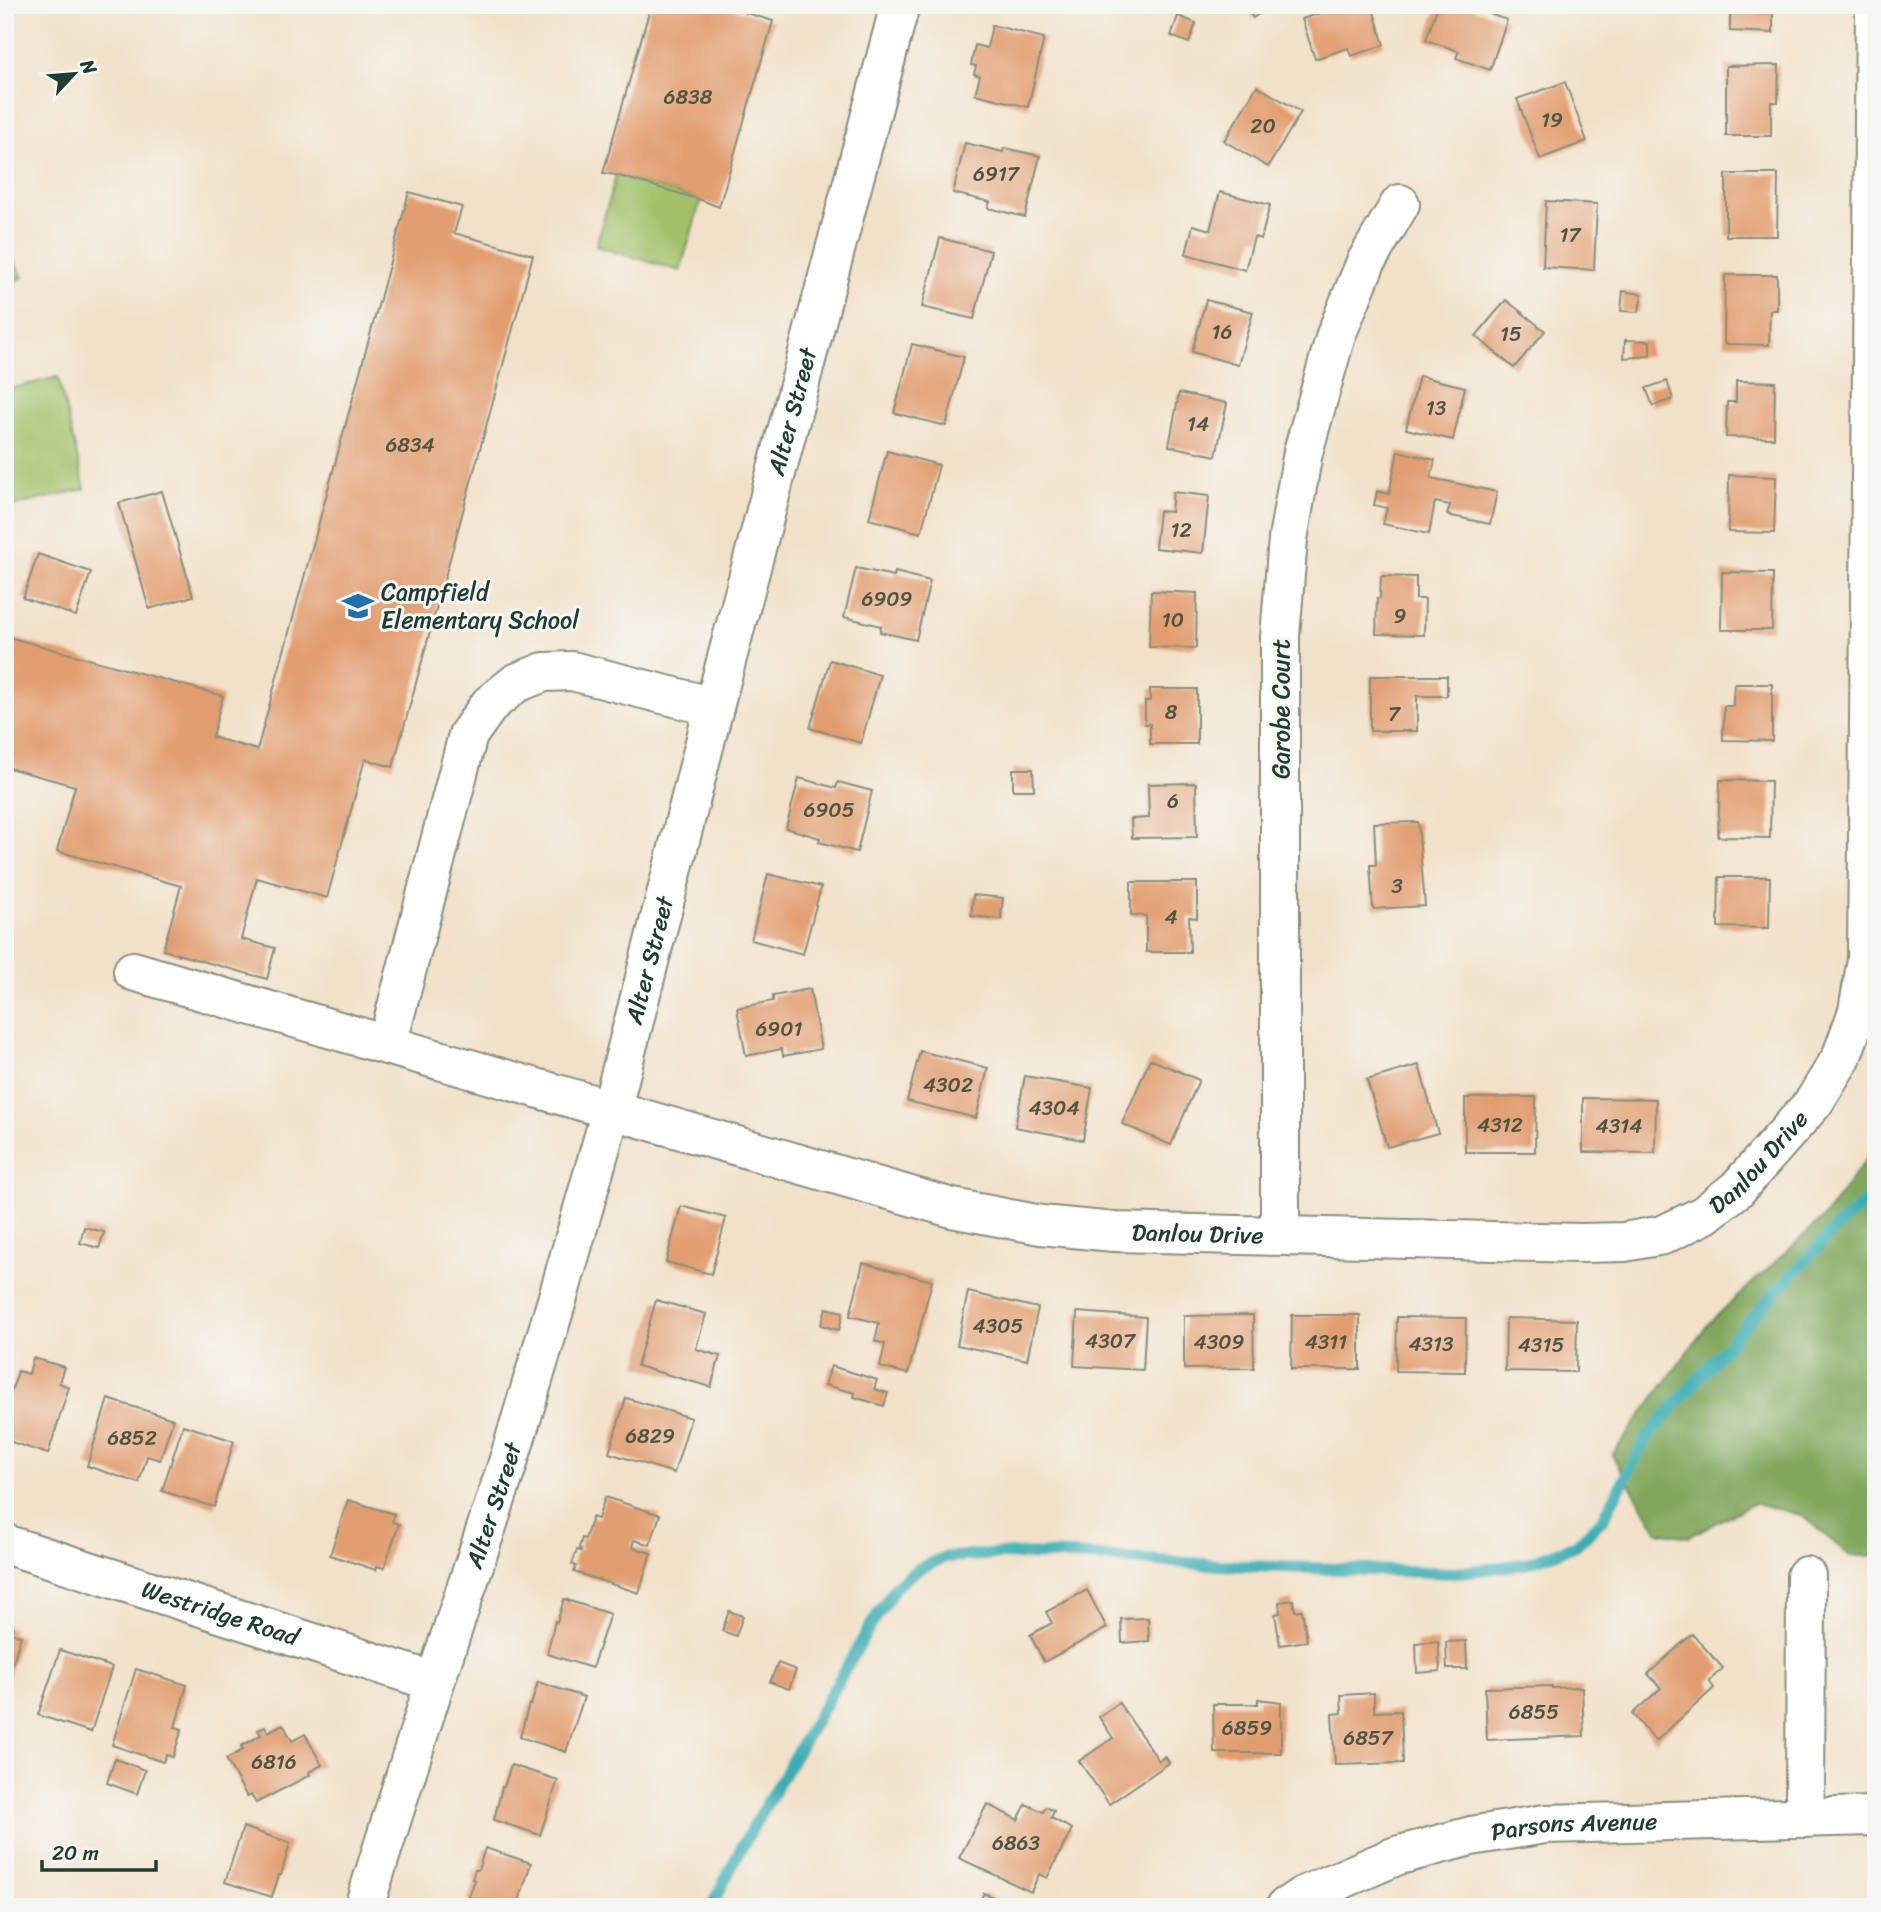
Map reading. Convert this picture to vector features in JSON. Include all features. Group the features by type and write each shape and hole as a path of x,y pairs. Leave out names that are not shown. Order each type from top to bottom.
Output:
{"street":[{"name":"Alter Street","path":"365,1907 435,1682 507,1465 611,1111 900,5"},
{"name":"Danlou Drive","path":"133,971 952,1208 1041,1224 1114,1233 1581,1243 1624,1242 1663,1235 1704,1215 1737,1189 1814,1102 1841,1058 1858,1011 1867,960 1875,5"},
{"name":"Garobe Court","path":"1280,1235 1280,636 1288,539 1303,452 1336,335 1366,262 1400,204"},
{"path":"387,1045 468,735 490,704 516,683 544,672 572,671 715,707"},
{"name":"Westridge Road","path":"5,1544 435,1682"},
{"path":"1805,1818 1806,1576"},
{"name":"Parsons Avenue","path":"1286,1907 1303,1896 1396,1856 1471,1836 1545,1824 1876,1816"}],"green space":[{"path":"616,175 701,200 680,271 596,246"},
{"path":"5,244 23,277 5,286"},
{"path":"58,377 85,489 5,508 5,390"},
{"path":"1876,1145 1876,1556 1850,1556 1801,1515 1754,1503 1688,1537 1658,1532 1612,1455 1709,1323 1824,1217"}],"building":[{"path":"651,5 720,5 773,21 719,207 603,173"},
{"path":"1244,5 1271,5 1253,18"},
{"path":"1344,5 1372,5 1384,45 1351,56 1348,48 1315,59 1302,19"},
{"path":"1438,5 1464,5 1507,20 1490,70 1456,58 1459,51 1426,40"},
{"path":"1717,5 1773,5 1773,33 1730,31 1730,10 1717,10"},
{"path":"1178,16 1196,23 1189,43 1171,36"},
{"path":"992,25 1044,38 1028,107 975,94 980,76 974,74 976,66 971,65 975,45 987,48"},
{"path":"1779,65 1778,102 1771,102 1771,136 1726,136 1726,66"},
{"path":"1565,82 1587,141 1540,159 1517,99"},
{"path":"1257,86 1301,112 1268,167 1224,141"},
{"path":"965,143 1003,152 1004,148 1040,156 1025,217 988,208 990,202 953,193"},
{"path":"1726,174 1778,174 1777,236 1726,236"},
{"path":"409,192 462,207 454,233 533,255 393,767 365,759 327,898 257,878 241,939 275,948 267,979 163,950 181,886 57,851 75,786 5,767 5,636 223,696 212,737 257,750"},
{"path":"1220,192 1270,205 1261,239 1254,237 1245,270 1186,254 1193,225 1210,230"},
{"path":"1546,201 1597,204 1594,270 1543,267"},
{"path":"940,238 991,251 974,319 922,307"},
{"path":"1725,275 1777,275 1777,310 1770,310 1769,345 1724,344"},
{"path":"1623,291 1642,294 1639,312 1621,311"},
{"path":"1206,300 1253,312 1238,365 1192,352"},
{"path":"1506,300 1545,331 1514,368 1476,336"},
{"path":"1625,340 1650,341 1650,356 1624,358"},
{"path":"912,344 964,357 946,426 894,413"},
{"path":"1419,376 1465,387 1453,440 1406,429"},
{"path":"1667,381 1673,399 1653,406 1646,388"},
{"path":"1736,381 1775,382 1774,438 1726,437 1727,402 1736,402"},
{"path":"1179,393 1227,403 1216,456 1169,446"},
{"path":"887,451 939,465 921,533 869,519"},
{"path":"1398,451 1435,460 1431,478 1497,492 1490,524 1447,515 1450,505 1435,502 1429,534 1383,524 1387,508 1374,505 1377,491 1389,494"},
{"path":"1729,475 1776,477 1774,533 1728,532"},
{"path":"162,491 193,596 149,609 119,503"},
{"path":"1173,492 1209,496 1203,553 1155,548 1159,511 1171,512"},
{"path":"38,554 91,572 76,616 23,598"},
{"path":"856,568 894,576 895,572 930,581 916,640 880,632 881,626 844,617"},
{"path":"1722,572 1773,573 1772,630 1721,630"},
{"path":"1381,576 1416,577 1416,599 1425,599 1424,635 1376,634"},
{"path":"1151,591 1197,593 1196,648 1149,647"},
{"path":"830,660 880,675 861,743 810,728"},
{"path":"1370,676 1447,676 1447,696 1417,696 1417,731 1370,731"},
{"path":"1734,684 1772,684 1772,741 1723,740 1724,706 1733,706"},
{"path":"1150,689 1197,689 1197,744 1150,744 1150,724 1145,724 1145,701 1150,701"},
{"path":"1013,769 1033,769 1034,790 1013,790"},
{"path":"799,778 836,788 838,782 872,791 857,852 819,842 820,838 786,828"},
{"path":"1720,780 1771,781 1770,838 1718,837"},
{"path":"1196,783 1197,837 1132,838 1131,819 1149,818 1148,784"},
{"path":"1418,822 1425,906 1373,909 1370,865 1376,865 1374,823"},
{"path":"768,874 821,887 803,954 751,940"},
{"path":"1719,877 1770,877 1769,928 1718,927"},
{"path":"1131,882 1197,882 1197,918 1189,917 1190,952 1146,952 1146,916 1131,915"},
{"path":"973,895 1003,898 1001,919 971,916"},
{"path":"810,989 821,1049 783,1056 782,1049 746,1056 737,1008 773,1001 773,996"},
{"path":"920,1051 988,1068 976,1118 907,1101"},
{"path":"1150,1059 1199,1080 1171,1145 1122,1124"},
{"path":"1419,1065 1438,1133 1387,1147 1367,1080"},
{"path":"1025,1076 1092,1088 1083,1140 1015,1127"},
{"path":"1536,1097 1535,1152 1465,1152 1465,1098"},
{"path":"1583,1098 1656,1099 1655,1153 1583,1152"},
{"path":"681,1206 726,1218 711,1274 666,1262"},
{"path":"84,1227 104,1232 99,1248 80,1243"},
{"path":"863,1263 932,1281 908,1374 880,1367 885,1344 875,1341 879,1323 850,1316"},
{"path":"968,1292 1038,1308 1027,1360 957,1345"},
{"path":"656,1300 706,1314 696,1349 720,1356 711,1387 637,1366"},
{"path":"826,1308 843,1312 839,1330 821,1325"},
{"path":"1077,1312 1146,1317 1143,1370 1074,1366"},
{"path":"1253,1315 1254,1368 1184,1369 1184,1316"},
{"path":"1292,1315 1360,1315 1360,1369 1291,1369"},
{"path":"1397,1317 1466,1318 1465,1372 1396,1371"},
{"path":"1506,1318 1577,1320 1576,1372 1505,1371"},
{"path":"33,1358 64,1367 59,1383 69,1387 48,1454 5,1440 5,1411 18,1371 29,1374"},
{"path":"831,1366 877,1380 874,1389 888,1393 884,1406 854,1397 855,1393 825,1385"},
{"path":"626,1398 691,1418 674,1473 609,1453"},
{"path":"108,1399 173,1419 160,1460 147,1456 139,1483 87,1466"},
{"path":"183,1425 234,1441 214,1507 162,1491"},
{"path":"605,1497 660,1515 650,1545 634,1540 632,1547 651,1553 639,1593 574,1572 576,1566 572,1564 577,1550 581,1551 579,1548 582,1538 585,1539 592,1517 598,1519"},
{"path":"348,1500 394,1514 392,1522 399,1524 384,1568 377,1566 376,1570 330,1555"},
{"path":"1087,1590 1107,1628 1044,1662 1030,1635 1052,1623 1046,1612"},
{"path":"564,1599 610,1614 592,1668 547,1654 555,1621 557,1622"},
{"path":"1293,1600 1295,1611 1302,1610 1307,1641 1280,1645 1275,1614 1280,1613 1279,1602"},
{"path":"729,1611 743,1616 736,1636 722,1631"},
{"path":"1148,1618 1149,1641 1122,1643 1121,1619"},
{"path":"5,1625 13,1628 11,1633 21,1636 6,1685"},
{"path":"1692,1634 1723,1668 1709,1681 1714,1688 1656,1741 1632,1714 1661,1688 1648,1674"},
{"path":"1438,1641 1440,1671 1417,1673 1416,1643"},
{"path":"1466,1641 1467,1669 1447,1669 1446,1642"},
{"path":"60,1650 112,1667 91,1732 38,1715"},
{"path":"778,1663 796,1670 789,1689 770,1682"},
{"path":"136,1669 187,1685 175,1727 182,1729 173,1757 166,1755 163,1762 112,1745"},
{"path":"538,1682 584,1697 566,1752 520,1737"},
{"path":"1582,1687 1584,1736 1487,1740 1485,1688"},
{"path":"1374,1693 1374,1712 1401,1711 1403,1763 1335,1765 1332,1714 1342,1713 1341,1695"},
{"path":"1258,1699 1281,1702 1281,1753 1214,1753 1213,1704 1258,1704"},
{"path":"1119,1703 1159,1761 1165,1756 1169,1763 1109,1804 1079,1761 1113,1738 1099,1717"},
{"path":"283,1724 292,1741 305,1734 322,1765 309,1772 310,1775 256,1803 251,1795 247,1797 226,1759 243,1750 241,1746 261,1735 258,1730 265,1726 268,1732"},
{"path":"115,1759 145,1770 137,1794 107,1783"},
{"path":"511,1765 558,1780 540,1835 494,1820 502,1787"},
{"path":"987,1804 1018,1820 1026,1804 1043,1812 1046,1807 1054,1811 1051,1818 1072,1829 1047,1878 1039,1874 1031,1892 959,1858"},
{"path":"243,1827 290,1843 272,1897 225,1882"},
{"path":"485,1848 531,1863 517,1907 481,1907 467,1902 475,1880 472,1879 475,1870 478,1870"},
{"path":"984,1893 1011,1907 976,1907"},
{"path":"1876,1901 1876,1907 1801,1907 1801,1902"},
{"path":"1745,1903 1746,1907 1708,1907 1708,1905"}],"waterway":[{"path":"711,1907 744,1843 870,1627 896,1586 918,1569 945,1557 1004,1554 1455,1573 1525,1564 1576,1545 1603,1519 1646,1439 1741,1330 1837,1227 1876,1193"}],"place":[{"name":"Campfield Elementary School","path":"358,606"}]}
